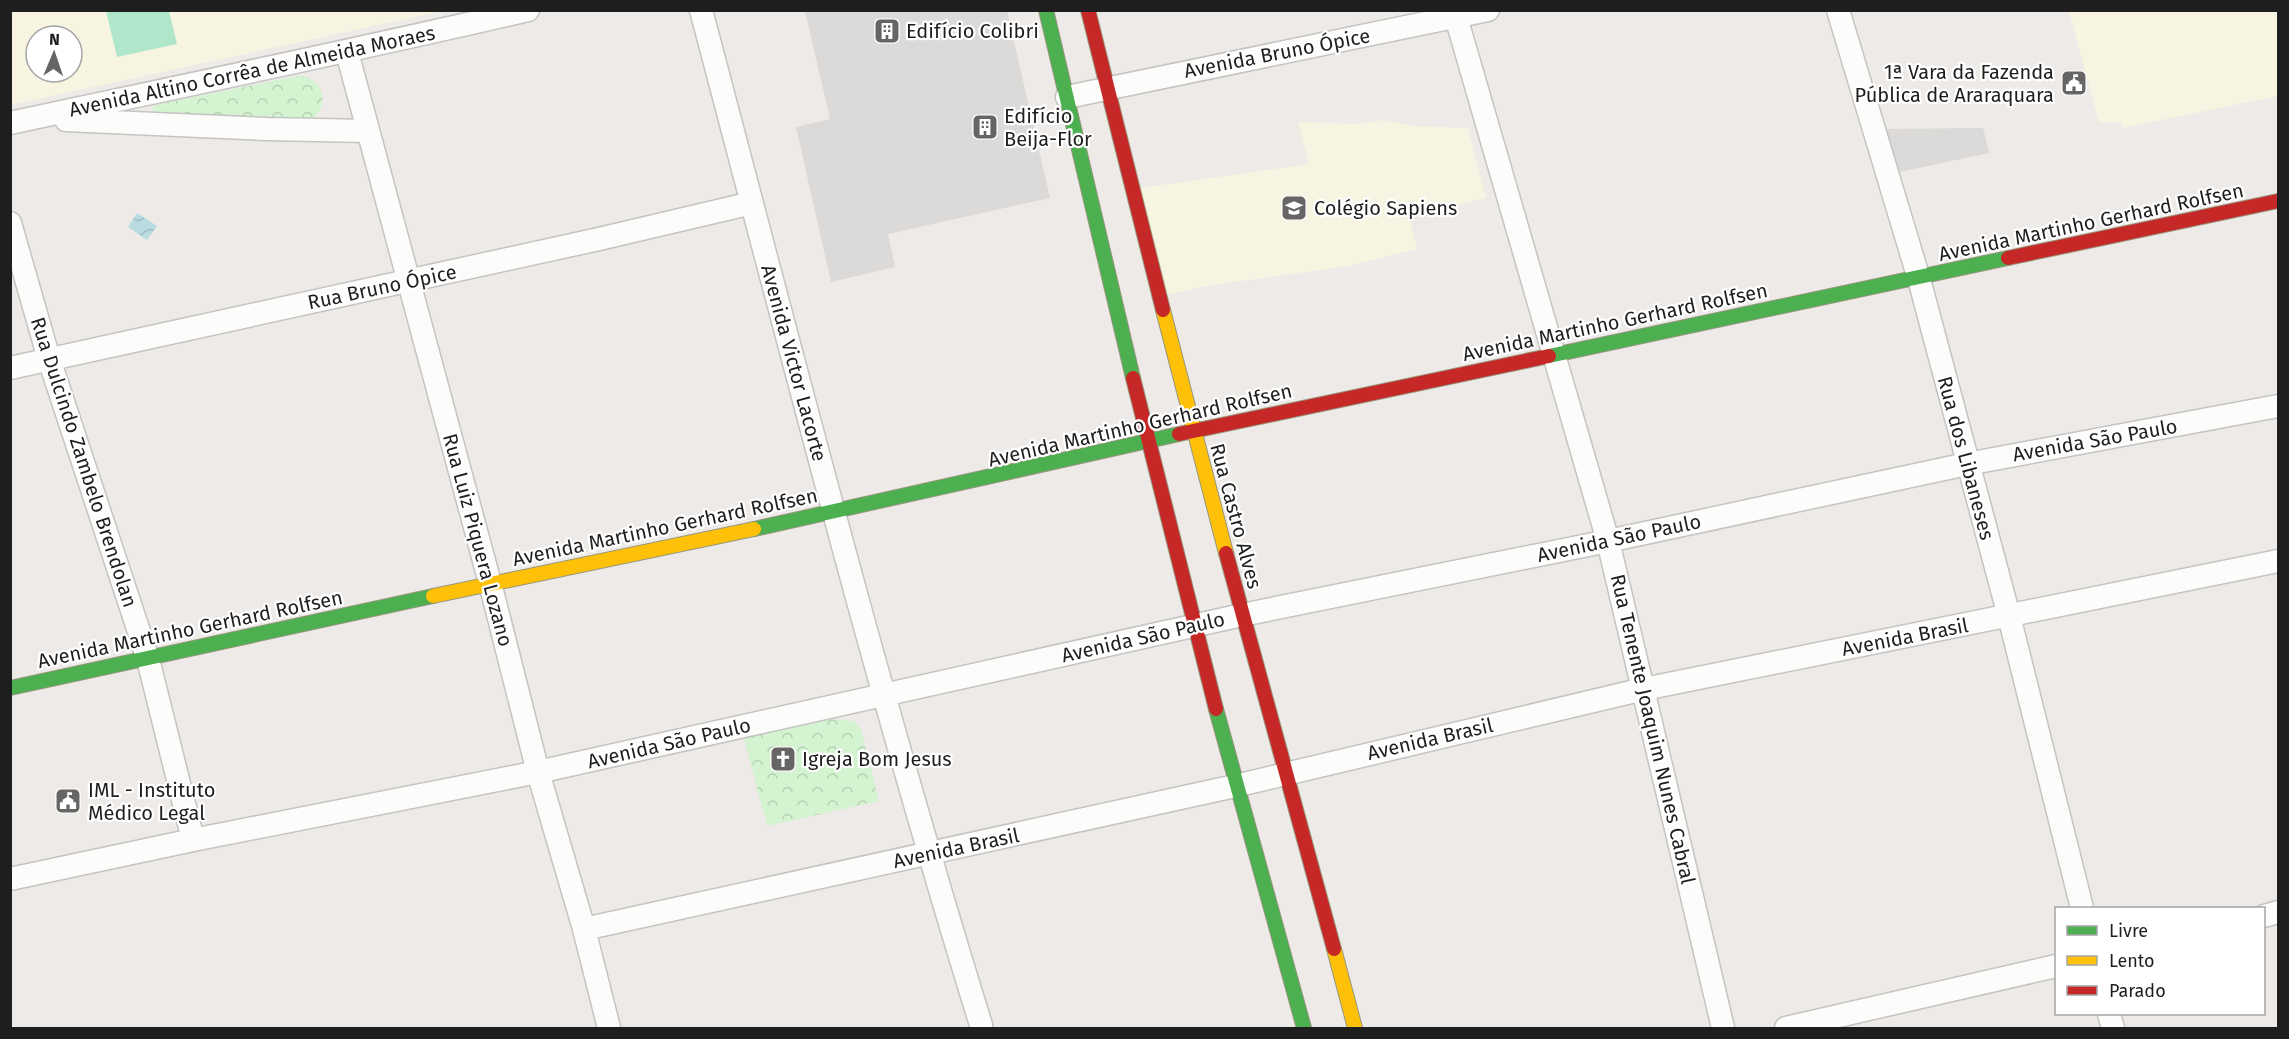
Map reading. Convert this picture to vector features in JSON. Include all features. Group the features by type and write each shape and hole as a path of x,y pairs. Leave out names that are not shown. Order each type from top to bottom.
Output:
{"street":[{"name":"Avenida Altino Corrêa de Almeida Moraes","path":"10,123 347,52 528,10"},
{"name":"Avenida Victor Lacorte","path":"701,10 833,513 928,854 981,1025"},
{"path":"1046,10 1148,443 1194,627 1235,786 1305,1029"},
{"name":"Rua Castro Alves","path":"1088,10 1193,432 1355,1029"},
{"name":"Avenida Bruno Ópice","path":"1067,97 1488,10"},
{"name":"Rua dos Libaneses","path":"1838,10 1919,279 2009,616 2082,907"},
{"name":"Rua Tenente Joaquim Nunes Cabral","path":"1456,17 1608,541 1723,1029"},
{"name":"Rua Luiz Piquera Lozano","path":"347,52 490,583 538,772 584,929 609,1029"},
{"path":"34,118 267,129 367,131"},
{"name":"Avenida Martinho Gerhard Rolfsen","path":"10,688 490,583 833,513 1193,432 2278,201"},
{"name":"Rua Bruno Ópice","path":"10,368 752,203"},
{"name":"Rua Dulcindo Zambelo Brendolan","path":"10,223 49,359 148,659 193,840"},
{"name":"Avenida São Paulo","path":"10,879 193,840 538,772 1242,615 1608,541 1967,464 2278,406"},
{"name":"Avenida Brasil","path":"584,929 1235,786 1644,689 2278,561"},
{"path":"1786,1029 2055,966"}],"shaded area":[{"path":"11,11 443,11 11,104"},
{"path":"805,11 1007,11 1050,198 888,234 895,267 831,282 796,127 830,119"},
{"path":"2069,11 2278,11 2278,96 2123,128 2121,122 2099,123"},
{"name":"Colégio Sapiens","path":"1384,120 1413,126 1468,128 1486,198 1409,217 1417,249 1349,266 1206,286 1166,295 1140,188 1309,164 1298,122 1357,124"},
{"path":"1983,128 1989,153 1895,173 1884,129"}],"green space":[{"path":"106,11 169,11 177,44 117,57"},
{"path":"302,75 315,82 322,93 322,106 314,118 156,114 152,108 155,105"},
{"path":"830,719 854,721 861,730 879,801 767,826 744,738"}],"water":[{"path":"137,213 157,226 147,240 128,227"}],"traffic: fast":[{"path":"1046,10 1133,378"},
{"path":"1549,356 2008,258"},
{"path":"754,529 1179,434"},
{"path":"10,688 433,596"},
{"path":"1216,709 1304,1028"}],"traffic: slow":[{"path":"1163,310 1226,553"},
{"path":"433,596 754,529"},
{"path":"1334,949 1355,1028"}],"traffic: jam":[{"path":"1088,10 1163,310"},
{"path":"2008,258 2278,201"},
{"path":"1179,434 1549,356"},
{"path":"1133,378 1216,709"},
{"path":"1226,553 1334,949"}],"place":[{"name":"Edifício Colibri","path":"887,31"},
{"name":"1ª Vara da Fazenda Pública de Araraquara","path":"2074,83"},
{"name":"Edifício Beija-Flor","path":"985,127"},
{"name":"Colégio Sapiens","path":"1294,208"},
{"name":"Igreja Bom Jesus","path":"783,759"},
{"name":"IML - Instituto Médico Legal","path":"68,801"}]}
